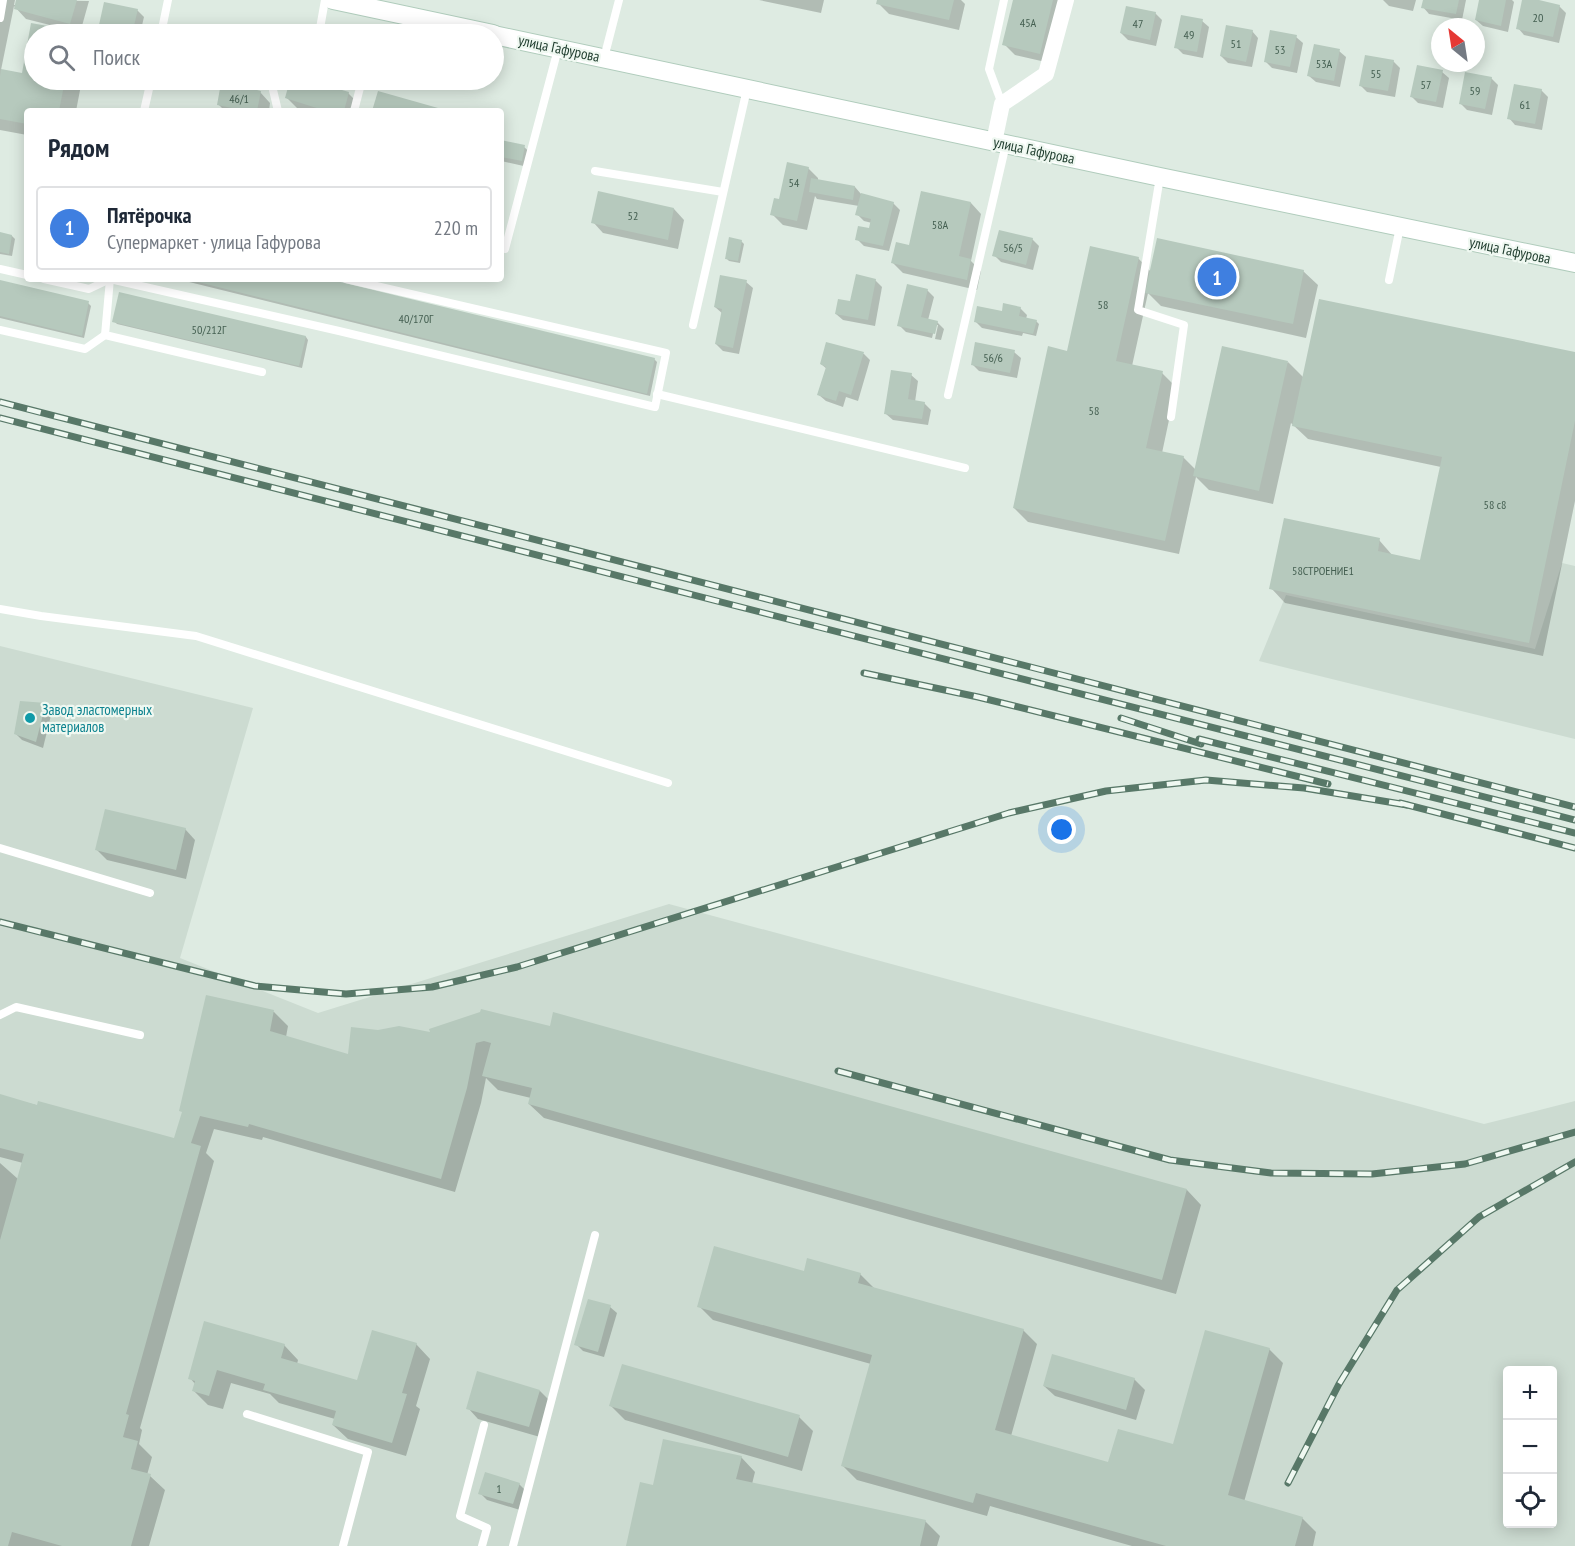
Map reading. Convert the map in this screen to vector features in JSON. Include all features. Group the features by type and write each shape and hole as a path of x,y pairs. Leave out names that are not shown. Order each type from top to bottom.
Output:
{"main road":[{"name":"улица Гафурова","path":"333,0 446,24"},
{"name":"улица Гафурова","path":"504,36 1575,263"}],"street":[{"path":"1000,143 1002,104 1047,74 1066,0"}],"lane":[{"path":"0,18 3,0"},
{"path":"162,24 168,0"},
{"path":"321,24 325,0"},
{"path":"604,58 619,0"},
{"path":"1002,104 989,69 1004,0"},
{"path":"505,249 558,48"},
{"path":"693,325 747,89"},
{"path":"145,108 149,90"},
{"path":"273,90 277,108"},
{"path":"355,108 359,90"},
{"path":"948,395 1000,143"},
{"path":"595,171 723,192"},
{"path":"1160,177 1137,310 1184,325 1171,417"},
{"path":"1389,280 1400,227"},
{"path":"0,269 24,274"},
{"path":"58,282 89,289 104,282"},
{"path":"0,330 86,349 105,335 110,282"},
{"path":"123,282 328,328 655,407 666,353 359,282"},
{"path":"105,335 262,372"},
{"path":"657,394 965,468"},
{"path":"0,609 196,636 668,783"},
{"path":"0,848 150,894"},
{"path":"0,1015 16,1007 140,1035"},
{"path":"513,1546 595,1235"},
{"path":"247,1414 368,1452 343,1546"},
{"path":"482,1546 487,1528 460,1516 484,1425"}],"shaded area":[{"path":"1562,563 1575,566 1575,739 1259,661 1286,595 1535,649"},
{"path":"0,646 253,708 180,958 318,1013 669,904 1484,1124 1575,1101 1575,1546 0,1546"}],"building":[{"path":"16,0 77,0 70,24 14,9"},
{"path":"877,0 954,0 949,20 876,4"},
{"path":"1013,0 1053,0 1040,54 1002,45"},
{"path":"1423,0 1459,0 1456,14 1421,8"},
{"path":"1479,0 1506,0 1501,26 1485,22 1485,18 1475,18"},
{"path":"1522,0 1539,0 1560,5 1553,37 1516,29"},
{"path":"104,2 138,9 134,24 99,24"},
{"path":"1126,6 1156,12 1150,40 1120,33"},
{"path":"1181,15 1203,19 1197,52 1174,48"},
{"path":"1226,25 1253,30 1246,62 1220,56"},
{"path":"1270,30 1297,35 1290,67 1264,62"},
{"path":"1314,44 1340,49 1334,81 1307,76"},
{"path":"1365,55 1394,60 1388,91 1359,86"},
{"path":"24,62 24,90 63,90 60,108 24,108 24,123 0,119 1,69 22,73"},
{"path":"1417,65 1431,68 1431,72 1443,72 1436,102 1410,97"},
{"path":"1465,72 1492,77 1485,109 1459,104"},
{"path":"1514,84 1542,89 1535,124 1507,119"},
{"path":"220,90 261,91 258,108 232,108 217,105"},
{"path":"287,90 349,92 345,108 317,108 285,98"},
{"path":"378,91 438,108 373,108"},
{"path":"504,141 525,145 522,161 504,158"},
{"path":"787,162 809,167 797,221 770,215 774,198 779,199"},
{"path":"811,178 855,186 853,200 809,192"},
{"path":"598,191 674,208 668,240 591,223"},
{"path":"921,191 971,202 959,256 971,259 967,280 891,263 896,242 909,245"},
{"path":"861,193 894,202 883,246 855,240 858,226 869,228 871,219 855,215"},
{"path":"999,230 1033,238 1026,265 992,256"},
{"path":"0,232 12,235 9,254 0,252"},
{"path":"729,237 742,240 738,261 725,259"},
{"path":"1157,238 1304,270 1293,324 1145,293"},
{"path":"1090,246 1139,257 1116,361 1163,371 1146,448 1184,456 1165,541 1013,508 1048,346 1067,351"},
{"path":"856,274 876,279 868,320 835,314 838,299 850,301"},
{"path":"720,275 747,280 733,348 715,344 722,309 714,307"},
{"path":"0,280 89,301 82,336 0,316"},
{"path":"198,282 340,282 655,358 647,394"},
{"path":"907,284 928,289 921,317 938,321 935,334 897,326"},
{"path":"119,292 306,336 299,366 112,322"},
{"path":"1319,299 1575,352 1575,421 1529,643 1269,589 1284,518 1380,538 1378,551 1420,560 1442,457 1292,426"},
{"path":"1003,303 1021,307 1019,316 1037,320 1033,334 974,322 977,306 1002,311"},
{"path":"826,342 864,352 851,395 839,391 836,401 817,395 826,367 820,364"},
{"path":"975,342 1015,350 1010,373 971,365"},
{"path":"1222,346 1288,361 1259,491 1193,476"},
{"path":"891,370 912,373 908,399 925,402 922,419 884,414"},
{"name":"Завод эластомерных материалов","path":"20,701 46,703 36,742 14,734"},
{"path":"105,809 186,828 176,870 95,850"},
{"path":"206,995 274,1010 270,1031 348,1054 351,1027 378,1030 399,1026 430,1032 429,1029 480,1012 481,1009 550,1026 553,1012 1187,1189 1162,1280 528,1104 532,1088 482,1076 491,1043 484,1041 476,1043 467,1088 441,1179 249,1124 248,1127 200,1116 191,1143 201,1146 126,1414 129,1415 123,1437 138,1441 131,1469 151,1474 131,1546 62,1546 12,1532 8,1546 0,1546 0,1240 24,1154 0,1148 0,1094 37,1105 38,1101 174,1138 182,1112 179,1111"},
{"path":"714,1246 804,1271 807,1258 861,1273 858,1283 1024,1329 995,1430 1108,1462 1118,1429 1173,1444 1205,1330 1270,1348 1228,1495 1303,1517 1295,1546 1166,1546 976,1493 973,1503 841,1466 872,1355 697,1307"},
{"path":"588,1299 611,1305 598,1352 574,1345"},
{"path":"204,1321 285,1344 281,1358 357,1380 372,1330 417,1343 402,1393 407,1394 392,1443 332,1425 336,1411 263,1390 265,1384 217,1370 209,1396 192,1391 195,1381 188,1379"},
{"path":"1052,1354 1135,1378 1126,1410 1043,1386"},
{"path":"622,1364 800,1415 788,1457 609,1406"},
{"path":"477,1371 540,1390 529,1427 466,1409"},
{"path":"663,1439 742,1456 736,1479 926,1520 920,1546 626,1546 640,1482 653,1485"},
{"path":"485,1472 520,1483 513,1504 478,1494"}],"railway":[{"path":"0,402 1575,807"},
{"path":"0,418 1575,820"},
{"path":"864,673 978,697 1328,784"},
{"path":"1121,718 1201,744"},
{"path":"1199,739 1575,833"},
{"path":"0,922 255,986 346,994 432,987 517,967 1009,813 1106,791 1206,780 1304,788 1407,805"},
{"path":"1400,803 1575,848"},
{"path":"838,1071 1170,1160 1271,1173 1372,1174 1465,1164 1575,1132"},
{"path":"1288,1483 1339,1384 1397,1290 1479,1217 1575,1162"}],"place":[{"name":"Пятёрочка","path":"1217,277"},
{"name":"Завод эластомерных материалов","path":"30,718"}]}
